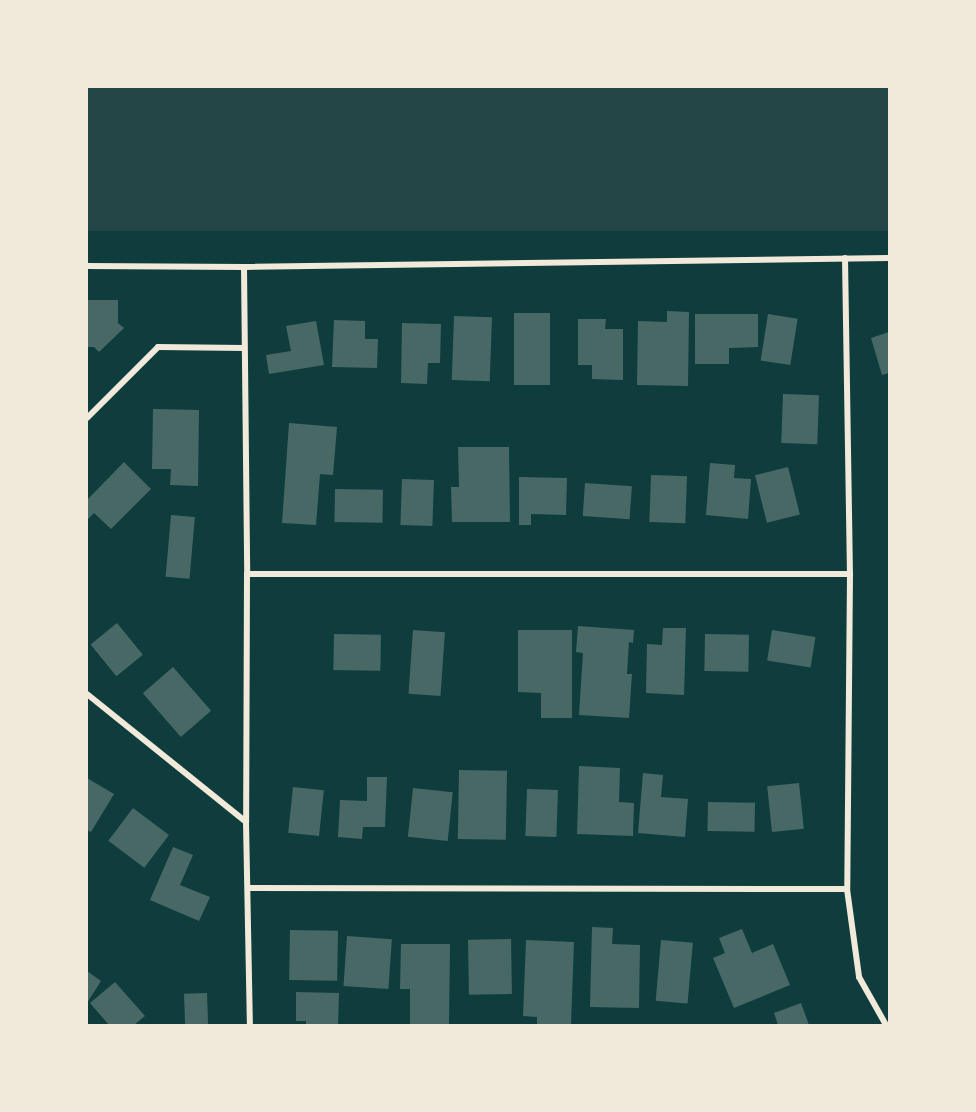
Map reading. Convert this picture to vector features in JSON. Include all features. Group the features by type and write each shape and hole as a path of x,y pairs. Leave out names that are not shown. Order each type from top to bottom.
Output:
{"street":[{"path":"845,258 850,574 847,889 860,977 886,1025"},
{"path":"87,266 244,267 889,258"},
{"path":"244,267 247,574 246,822 250,1025"},
{"path":"87,418 158,347 244,348"},
{"path":"247,574 850,574"},
{"path":"87,694 246,822"},
{"path":"249,888 847,889"}],"shaded area":[{"path":"87,87 889,87 889,231 87,231"}],"building":[{"path":"87,300 118,300 118,323 124,328 99,352 94,347 87,347"},
{"path":"667,311 689,312 688,386 637,385 638,321 667,322"},
{"path":"514,313 550,313 550,385 514,385"},
{"path":"695,314 758,314 758,347 729,348 729,364 695,364"},
{"path":"768,314 798,319 790,365 761,360"},
{"path":"454,316 492,317 490,381 452,380"},
{"path":"578,319 606,319 605,329 623,329 623,380 592,379 592,365 578,365"},
{"path":"334,320 365,321 365,339 378,339 377,368 332,367"},
{"path":"316,321 324,365 269,374 266,355 291,351 286,326"},
{"path":"402,323 441,324 440,363 428,363 427,384 401,383"},
{"path":"889,332 889,373 882,375 871,338"},
{"path":"783,394 819,395 817,444 781,443"},
{"path":"153,409 199,410 198,486 170,485 171,469 152,469"},
{"path":"289,423 337,427 333,475 320,474 316,525 282,523"},
{"path":"458,447 509,447 510,522 452,522 451,487 459,487"},
{"path":"124,462 151,489 111,529 94,513 87,520 87,500"},
{"path":"710,463 735,465 734,478 751,479 748,519 706,515"},
{"path":"788,467 800,515 767,523 755,475"},
{"path":"651,475 687,476 685,523 649,522"},
{"path":"519,477 567,478 566,515 531,514 531,525 519,525"},
{"path":"402,479 434,480 432,526 400,525"},
{"path":"585,483 632,486 630,519 583,516"},
{"path":"335,489 383,490 382,523 334,522"},
{"path":"171,515 195,517 190,579 166,577"},
{"path":"117,623 143,655 116,676 91,644"},
{"path":"578,626 634,630 633,643 629,642 627,674 632,674 629,718 579,715 583,653 576,652"},
{"path":"663,628 686,628 684,695 646,693 647,644 662,645"},
{"path":"413,630 445,632 440,696 409,694"},
{"path":"518,630 572,630 572,718 541,718 541,693 518,692"},
{"path":"772,630 815,637 811,668 767,661"},
{"path":"334,634 381,635 380,671 333,670"},
{"path":"705,634 749,635 748,672 704,671"},
{"path":"173,667 211,711 181,737 143,693"},
{"path":"579,766 620,768 619,802 634,803 633,836 577,834"},
{"path":"459,770 507,771 506,840 458,839"},
{"path":"643,773 663,775 661,797 688,799 685,837 638,833"},
{"path":"367,777 387,777 385,827 363,827 362,839 338,837 340,800 367,801"},
{"path":"87,778 114,794 91,832 87,830"},
{"path":"799,783 804,829 772,832 767,786"},
{"path":"293,787 324,790 319,836 288,833"},
{"path":"413,788 453,792 448,841 408,837"},
{"path":"527,789 558,790 556,837 525,836"},
{"path":"708,802 755,803 754,832 707,831"},
{"path":"133,808 169,835 144,868 108,841"},
{"path":"173,847 193,855 180,885 210,897 199,921 150,900"},
{"path":"592,927 613,928 612,944 640,945 639,1008 590,1007"},
{"path":"742,929 752,953 773,944 790,985 734,1008 713,958 725,953 719,938"},
{"path":"290,930 338,931 337,981 289,980"},
{"path":"347,936 392,939 388,989 344,986"},
{"path":"511,939 512,994 469,995 468,940"},
{"path":"526,940 574,942 571,1025 537,1025 537,1017 523,1016"},
{"path":"661,940 693,943 688,1004 656,1001"},
{"path":"401,944 450,944 449,1025 410,1025 410,989 400,989"},
{"path":"87,971 101,981 87,1003"},
{"path":"115,982 145,1016 134,1025 109,1025 90,1003"},
{"path":"296,992 339,993 338,1025 306,1025 306,1021 296,1021"},
{"path":"207,993 208,1025 185,1025 184,994"},
{"path":"801,1003 809,1025 778,1025 774,1013"}]}
